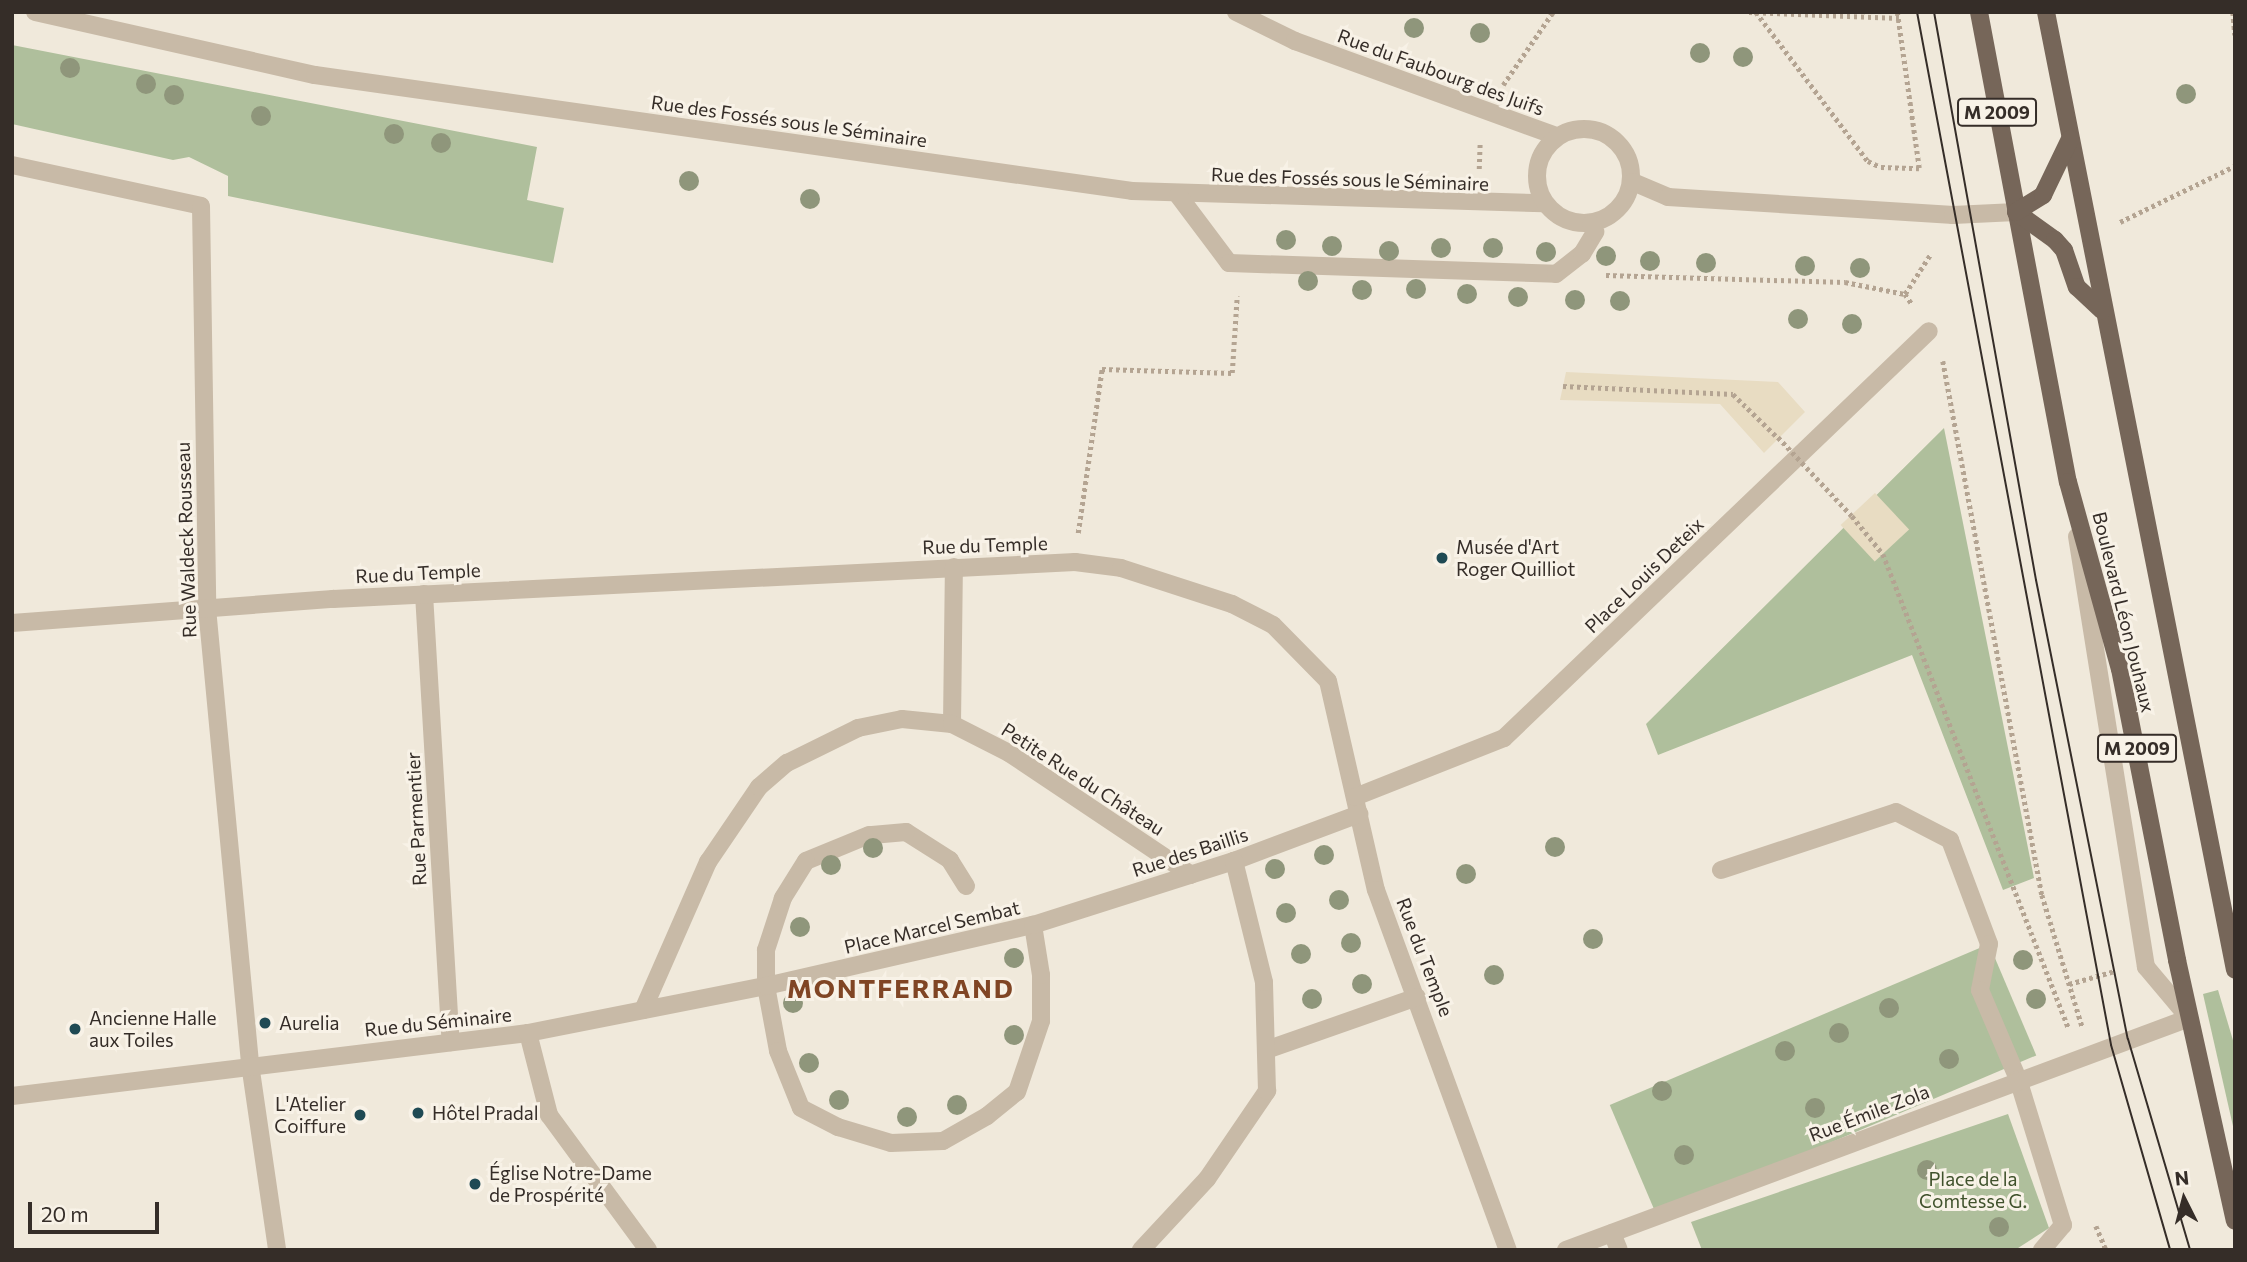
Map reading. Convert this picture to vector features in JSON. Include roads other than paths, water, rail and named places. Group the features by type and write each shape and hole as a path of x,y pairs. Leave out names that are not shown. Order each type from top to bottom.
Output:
{"main road":[{"name":"Boulevard Léon Jouhaux","path":"1979,12 2068,482 2120,670 2189,1018 2235,1221"},
{"name":"Boulevard Léon Jouhaux","path":"2046,12 2102,310 2235,970"},
{"path":"2071,138 2043,195 2016,212 2055,240 2064,250 2077,287 2102,310"}],"street":[{"name":"Rue des Fossés sous le Séminaire","path":"35,12 315,75 1178,195 1544,203"},
{"name":"Rue du Faubourg des Juifs","path":"1236,12 1295,41 1556,136"},
{"path":"1583,127 1610,134 1628,154 1633,181 1619,209 1591,224 1565,220 1544,203 1536,180 1540,155 1556,136 1583,127"},
{"name":"Rue Waldeck Rousseau","path":"12,165 201,206 207,608 250,1064 277,1250"},
{"path":"1633,181 1668,197 1943,215 2016,212"},
{"path":"1178,195 1229,263 1556,274 1582,254 1595,232 1591,224"},
{"name":"Place Louis Deteix","path":"1357,806 1504,738 1929,331"},
{"path":"2068,482 2146,967 2189,1018"},
{"name":"Rue du Temple","path":"12,623 424,594 1075,562 1094,562 1231,604 1273,625 1328,681 1377,890 1508,1250"},
{"path":"952,724 954,568"},
{"name":"Rue Parmentier","path":"424,594 451,1042"},
{"name":"Petite Rue du Château","path":"643,1010 708,862 759,787 787,762 858,728 902,719 952,724 1009,753 1191,875"},
{"name":"Rue des Baillis","path":"1033,925 1234,861 1357,806"},
{"path":"1721,870 1896,812 1950,840 1989,944 1980,990 2018,1079 2063,1225 2042,1250"},
{"name":"Place Marcel Sembat","path":"742,990 766,986 1033,925 1041,975 1041,1021 1017,1092 986,1116 943,1141 891,1143 838,1127 801,1108 778,1051 766,986 766,950 783,898 806,861 869,835 906,832 950,860 966,886"},
{"path":"1141,1250 1207,1179 1267,1091 1264,982 1234,861"},
{"name":"Rue du Séminaire","path":"12,1096 250,1064 528,1033 742,990"},
{"path":"1266,1050 1417,997"},
{"name":"Rue Émile Zola","path":"1566,1250 1615,1242 2018,1079 2189,1018"},
{"path":"528,1033 549,1115 646,1249"}],"tram line":[{"path":"1917,12 2111,1045 2170,1250"},
{"path":"1934,12 2036,580 2128,1039 2190,1250"}],"place":[{"name":"Musée d'Art Roger Quilliot","path":"1442,558"},
{"name":"Aurelia","path":"265,1023"},
{"name":"Ancienne Halle aux Toiles","path":"75,1029"},
{"name":"Hôtel Pradal","path":"418,1113"},
{"name":"L'Atelier Coiffure","path":"360,1115"},
{"name":"Église Notre-Dame de Prospérité","path":"475,1184"}],"district":[{"name":"MONTFERRAND","path":"901,988"}],"park label":[{"name":"Place de la Comtesse G.","path":"1973,1190"}]}
